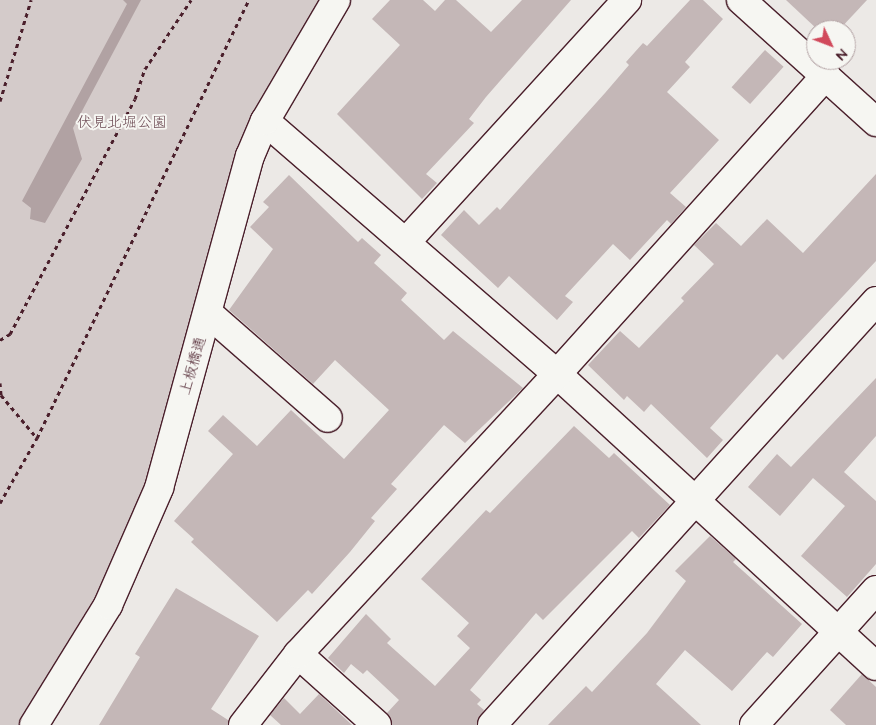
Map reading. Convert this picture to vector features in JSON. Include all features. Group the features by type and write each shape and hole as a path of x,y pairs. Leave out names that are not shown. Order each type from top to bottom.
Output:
{"street":[{"name":"上板橋通","path":"34,725 108,605 159,488 250,156 265,121 336,0"},
{"path":"406,242 627,0"},
{"path":"741,0 876,122"},
{"path":"243,725 298,654 557,374 826,75"},
{"path":"265,121 557,374 876,666"},
{"path":"492,725 876,301"},
{"path":"208,313 328,418"},
{"path":"754,725 876,590"},
{"path":"298,654 377,725"}],"path":[{"path":"0,101 32,0"},
{"path":"0,340 14,325 135,98 145,69 191,0"},
{"path":"0,503 37,438 249,0"},
{"path":"0,383 1,395 37,438"}],"green space":[{"name":"伏見北堀公園","path":"0,0 321,0 247,134 150,479 105,580 18,725 0,725"}],"shaded area":[{"path":"123,0 141,0 73,128 82,159 45,223 30,219 31,208 22,201 127,4"}],"building":[{"path":"390,0 423,0 435,11 445,0 456,0 491,32 522,0 571,0 486,97 469,119 474,123 426,174 437,183 422,199 337,114 400,45 372,19"},
{"path":"690,0 703,0 723,19 685,62 690,67 667,92 719,140 670,193 686,207 671,224 667,220 630,260 613,244 565,296 573,302 557,320 509,276 498,288 441,235 464,210 479,225 497,207 500,210 629,65 626,62 643,43 647,46"},
{"path":"786,0 867,0 848,20 807,20"},
{"path":"765,50 784,67 750,104 732,87"},
{"path":"876,174 876,261 783,360 777,354 710,428 723,440 707,458 651,404 644,412 627,396 624,400 588,365 620,331 639,348 684,301 681,298 714,264 694,245 716,223 741,246 767,219 803,253"},
{"path":"289,175 358,242 362,238 381,255 374,263 407,293 401,300 444,340 453,331 523,388 465,443 444,425 391,484 397,489 371,518 375,521 350,552 312,594 308,590 277,622 191,542 194,539 174,521 233,454 208,431 223,415 257,446 291,410 344,459 389,410 335,360 313,384 229,310 273,249 250,227 269,207 263,202"},
{"path":"876,378 876,436 844,472 876,501 876,564 847,597 801,556 845,506 813,478 780,516 748,487 777,454 791,467"},
{"path":"574,426 609,458 614,453 670,505 639,538 632,531 543,620 536,613 470,690 481,700 477,704 484,710 477,725 392,725 387,713 399,700 367,670 363,674 351,664 344,673 328,658 366,614 391,639 387,643 435,686 470,648 457,636 469,623 421,579 486,510 490,513"},
{"path":"710,536 736,559 733,562 802,624 773,657 767,652 732,691 685,650 656,684 701,725 548,725 586,686 592,692 647,633 686,581 675,571"},
{"path":"176,588 259,636 211,709 228,720 228,725 99,725 140,657 135,654"},
{"path":"862,674 876,687 876,725 846,725 830,710"},
{"path":"319,694 352,725 281,725 270,715 284,698 300,714"}]}
